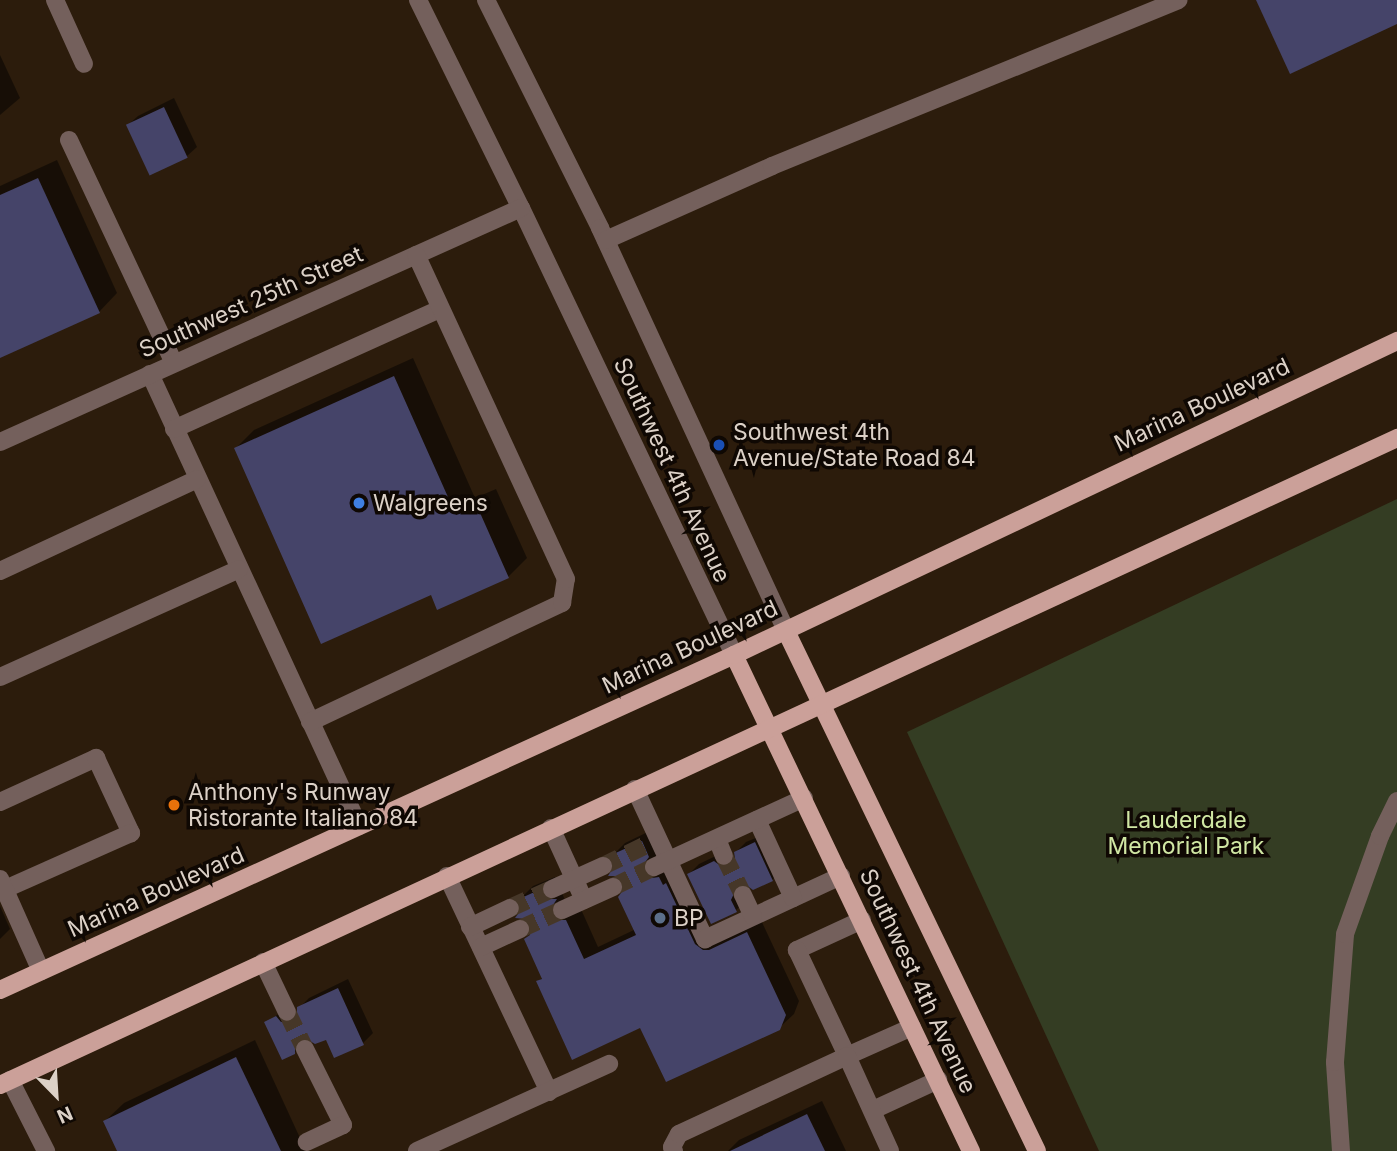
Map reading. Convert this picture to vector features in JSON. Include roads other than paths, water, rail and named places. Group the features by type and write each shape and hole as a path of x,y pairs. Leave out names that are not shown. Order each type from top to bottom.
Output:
{"main road":[{"name":"Marina Boulevard","path":"0,990 786,631 1397,341"},
{"path":"5,1082 1397,438"},
{"name":"Southwest 4th Avenue","path":"786,631 1037,1151"},
{"name":"Southwest 4th Avenue","path":"734,655 971,1151"}],"street":[{"path":"55,0 84,64"},
{"name":"Southwest 4th Avenue","path":"418,0 522,208 734,655"},
{"name":"Southwest 4th Avenue","path":"486,0 606,240 786,631"},
{"path":"606,240 772,166 1178,0"},
{"path":"69,140 174,363"},
{"name":"Southwest 25th Street","path":"0,442 522,208"},
{"path":"310,722 562,603 566,579 416,255"},
{"path":"174,429 440,309"},
{"path":"150,374 359,827"},
{"path":"0,570 197,479"},
{"path":"0,677 239,569"},
{"path":"0,803 96,758 131,833 2,884 41,971"},
{"path":"635,789 652,843 705,939 841,876"},
{"path":"662,864 804,798"},
{"path":"1341,1151 1335,1062 1345,934 1380,836 1397,801"},
{"path":"757,820 793,898"},
{"path":"551,828 584,900"},
{"path":"717,839 724,856"},
{"path":"552,889 603,866"},
{"path":"447,876 549,1092"},
{"path":"562,910 613,887"},
{"path":"743,895 753,916"},
{"path":"470,927 510,908"},
{"path":"862,920 797,950 890,1151"},
{"path":"481,947 520,929"},
{"path":"263,962 287,1012"},
{"path":"674,1151 672,1147 679,1134 912,1027"},
{"path":"305,1049 343,1125 307,1142"},
{"path":"417,1151 609,1064"},
{"path":"873,1110 938,1080"},
{"path":"5,1082 46,1151"}],"tunnel":[{"path":"603,866 644,846"},
{"path":"724,856 743,895"},
{"path":"613,887 654,867"},
{"path":"510,908 552,889"},
{"path":"520,929 562,910"},
{"path":"287,1012 305,1049"}],"place":[{"name":"Southwest 4th Avenue/State Road 84","path":"719,445"},
{"name":"Walgreens","path":"359,503"},
{"name":"Anthony's Runway Ristorante Italiano 84","path":"174,805"},
{"name":"BP","path":"660,918"}],"park label":[{"name":"Lauderdale Memorial Park","path":"1186,833"}]}
